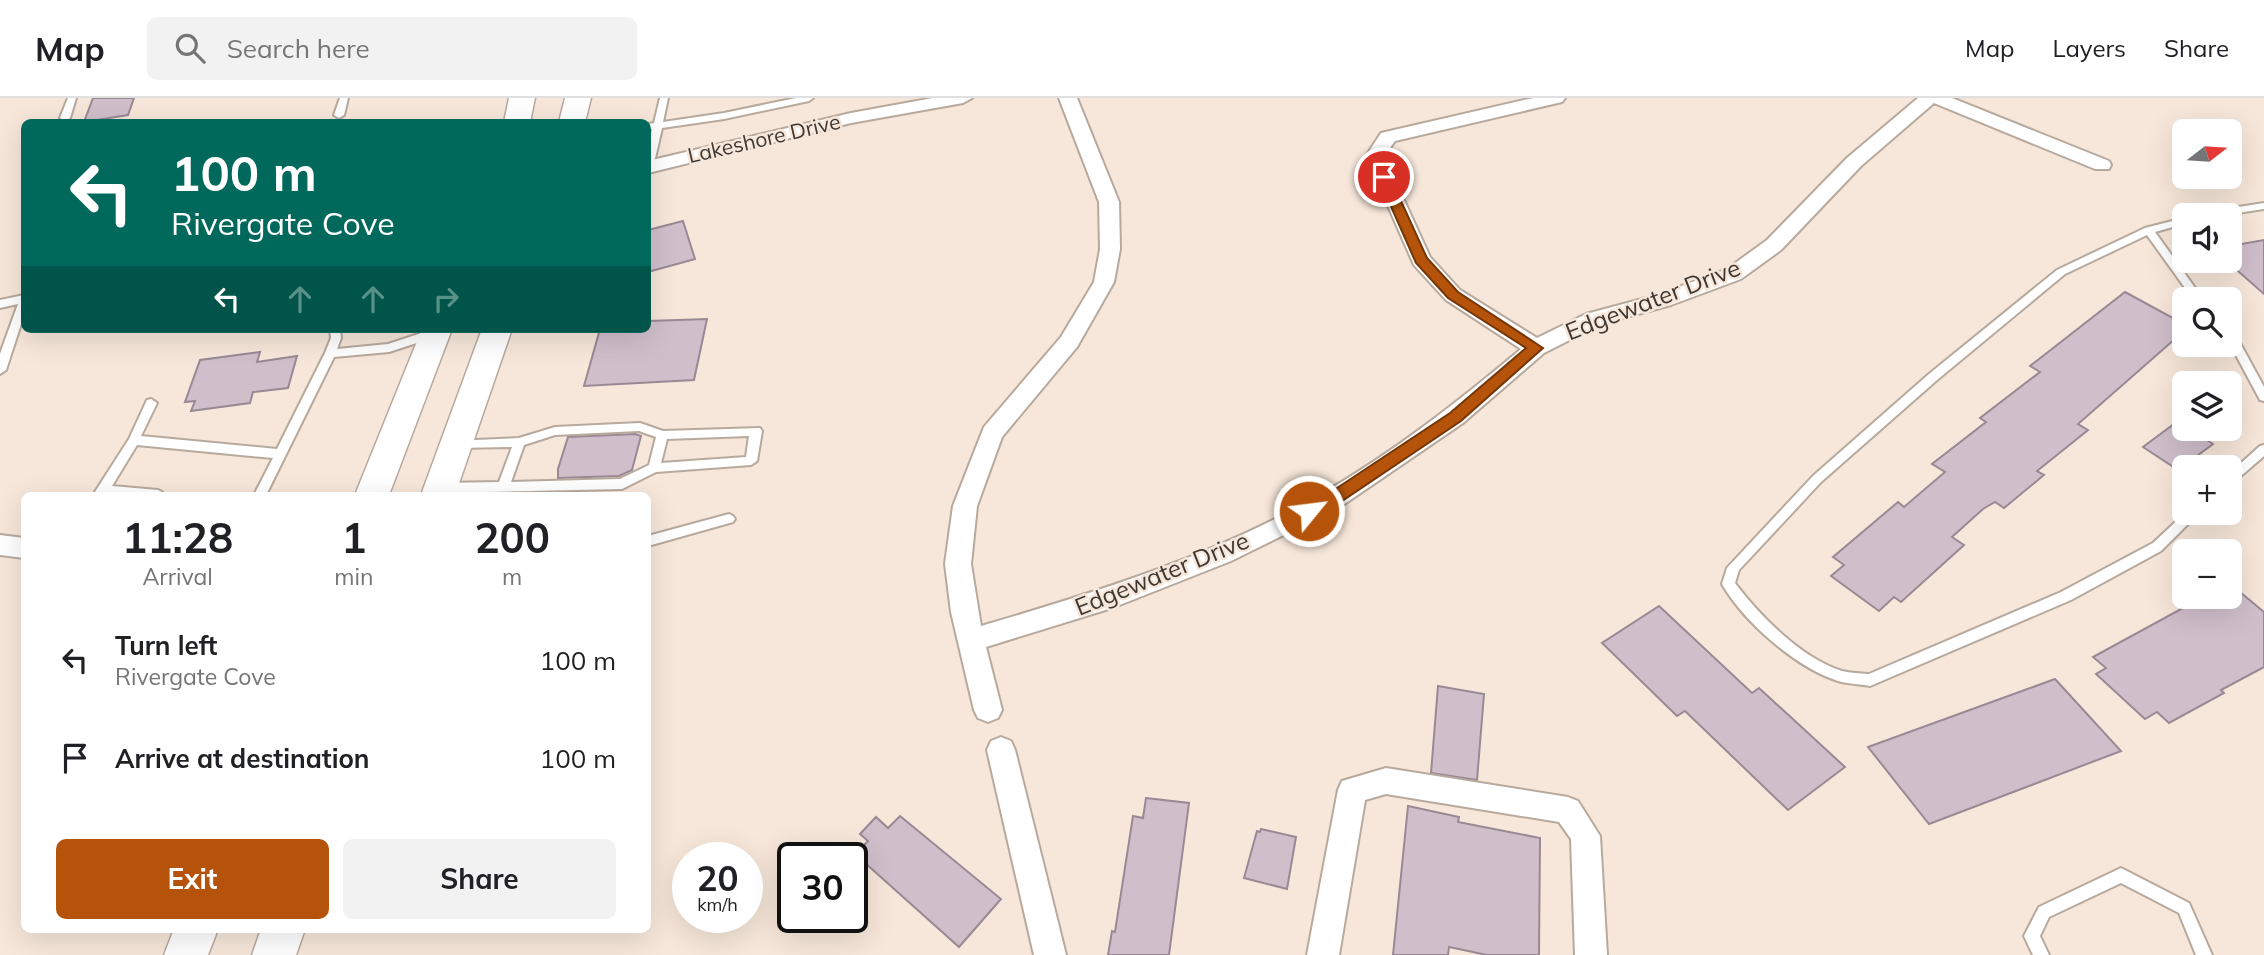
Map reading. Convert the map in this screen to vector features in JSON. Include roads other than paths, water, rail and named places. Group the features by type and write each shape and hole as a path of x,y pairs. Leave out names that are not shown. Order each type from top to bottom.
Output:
{"main road":[{"path":"518,119 522,98"},
{"path":"573,119 578,98"},
{"path":"440,491 496,333"},
{"path":"372,487 433,340"},
{"path":"186,955 194,933"},
{"path":"274,955 282,933"}],"street":[{"name":"Lakeshore Drive","path":"651,166 851,118 963,98"},
{"path":"988,710 964,612 958,564 965,506 992,433 1069,342 1104,282 1110,249 1109,202 1068,98"},
{"path":"1536,348 1453,295 1421,260 1375,156 1388,137 1556,98"},
{"name":"Edgewater Drive","path":"972,640 1103,601 1222,554 1331,500 1455,417 1536,348 1594,319 1664,300 1734,274 1774,245 1854,162 1929,98"},
{"path":"1936,98 2102,165"},
{"path":"0,545 21,548"},
{"path":"1001,750 1050,955"},
{"path":"1323,955 1352,790 1386,781 1568,810 1585,836 1591,955"}],"lane":[{"path":"65,118 72,98"},
{"path":"340,115 344,98"},
{"path":"652,127 664,98"},
{"path":"652,127 809,98"},
{"path":"2242,209 2264,206"},
{"path":"2172,224 2149,230 2061,272 1933,377 1817,480 1733,568 1728,584 1758,619 1794,650 1839,676 1870,680 2066,596 2157,547 2180,525"},
{"path":"2149,230 2189,287"},
{"path":"0,304 21,300"},
{"path":"0,369 21,309"},
{"path":"262,492 330,353 335,333"},
{"path":"330,353 390,348 433,340"},
{"path":"390,348 433,340"},
{"path":"2242,357 2264,397"},
{"path":"102,492 134,440 151,403"},
{"path":"440,491 622,484 654,468 751,461 756,431 662,435 640,427 628,427 555,431 519,442 456,444"},
{"path":"654,468 662,435"},
{"path":"134,440 281,454"},
{"path":"503,487 519,442"},
{"path":"2242,468 2264,449"},
{"path":"651,540 729,519"},
{"path":"2040,955 2032,936 2044,912 2122,874 2184,908 2204,955"}]}
